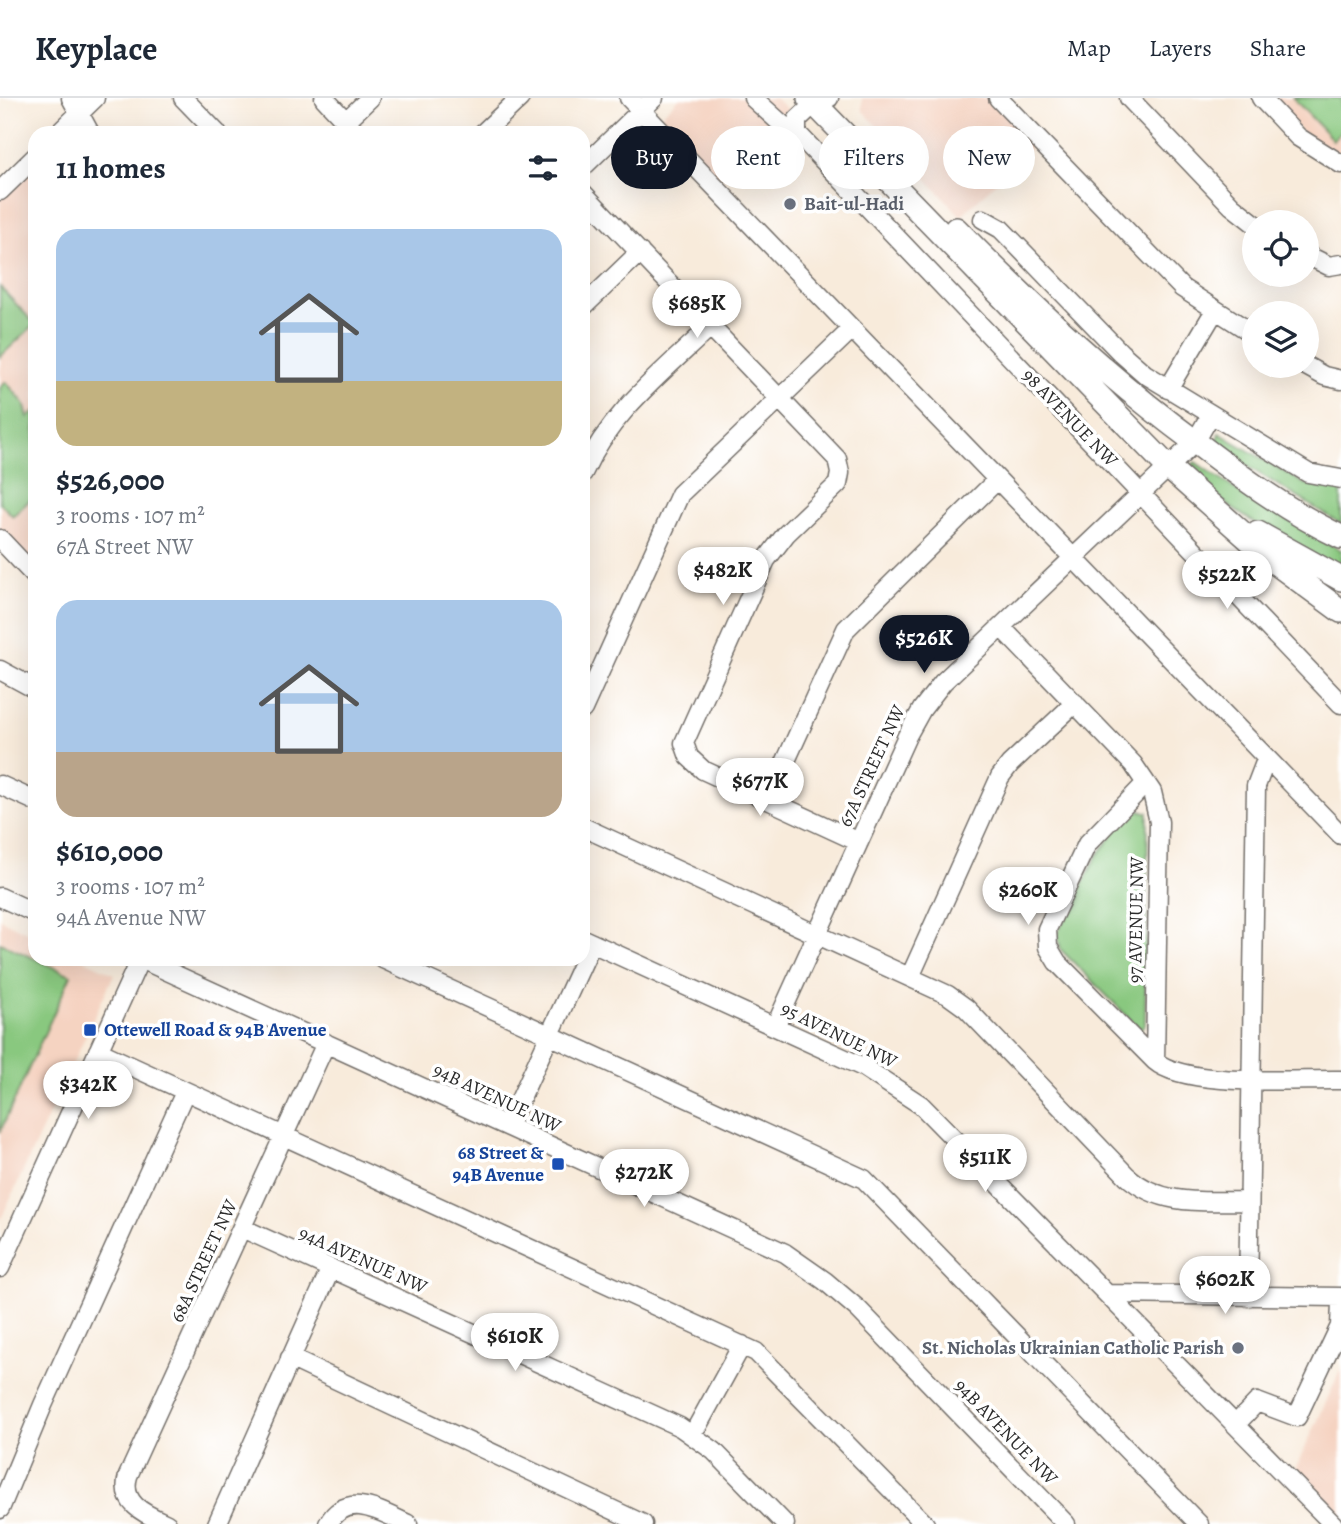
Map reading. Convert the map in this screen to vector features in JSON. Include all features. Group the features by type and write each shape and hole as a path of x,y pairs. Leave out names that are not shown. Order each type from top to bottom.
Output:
{"main road":[{"path":"820,99 1036,312 1153,412 1252,486 1341,537"},
{"name":"98 AVENUE NW","path":"820,99 1168,467"},
{"path":"1168,467 1246,526 1341,579"},
{"path":"1168,467 1277,564 1341,611"}],"street":[{"path":"64,126 75,106 95,98"},
{"path":"183,98 210,126"},
{"path":"324,98 350,126"},
{"path":"352,126 370,98"},
{"path":"490,126 520,98"},
{"name":"98 AVENUE NW","path":"753,98 784,126"},
{"path":"998,98 1182,288 1214,312 1242,328"},
{"path":"1129,98 1242,214"},
{"path":"1261,98 1298,137 1341,164"},
{"path":"797,126 797,120 820,99"},
{"path":"590,159 641,102 852,329 1341,835"},
{"path":"75,106 86,126"},
{"name":"98 AVENUE NW","path":"805,141 1341,704"},
{"path":"0,191 28,164"},
{"path":"590,200 834,454 840,473 834,489 786,534 765,560 684,743 689,757 703,770 859,842"},
{"path":"983,219 1001,229 1129,360 1168,389 1308,474 1339,480"},
{"path":"590,300 640,252"},
{"path":"1319,261 1329,266 1340,265"},
{"path":"1168,389 1214,312"},
{"path":"590,459 615,420 711,326"},
{"path":"590,693 680,494 852,329"},
{"path":"1319,373 1341,380"},
{"name":"67A STREET NW","path":"775,1027 922,709 943,682 1195,442 1211,414"},
{"path":"768,800 846,629 997,480"},
{"path":"0,539 28,569"},
{"name":"97 AVENUE NW","path":"1001,627 1133,764 1155,801 1159,822 1155,1061"},
{"path":"0,670 28,686"},
{"path":"910,977 1000,777 1010,764 1075,703"},
{"path":"1248,1297 1256,786 1266,760"},
{"path":"1146,783 1087,844 1048,929 1046,939 1057,961 1168,1071 1184,1076 1341,1080"},
{"path":"0,785 28,798"},
{"path":"590,830 948,995 966,1008 1137,1185 1157,1196 1178,1200 1248,1201"},
{"path":"0,897 28,910"},
{"name":"95 AVENUE NW","path":"590,942 863,1067 920,1105 1110,1294 1332,1524"},
{"path":"0,1268 138,966"},
{"name":"94B AVENUE NW","path":"156,966 767,1244 804,1265 858,1309 1066,1524"},
{"path":"399,966 863,1179 1199,1524"},
{"path":"508,1126 550,1034 577,966"},
{"name":"68A STREET NW","path":"167,1524 139,1511 128,1498 128,1476 326,1043"},
{"path":"98,1051 742,1345 764,1358 925,1524"},
{"path":"0,1509 43,1405 185,1092"},
{"name":"94A AVENUE NW","path":"242,1228 689,1432 714,1451 785,1524"},
{"path":"217,1524 331,1268"},
{"path":"1110,1294 1341,1297"},
{"path":"1236,1423 1257,1402 1297,1417 1339,1326 1341,1303"},
{"path":"698,1425 742,1345"},
{"path":"290,1358 643,1524"},
{"path":"328,1524 332,1516 345,1506 367,1506 408,1524"}],"shaded area":[{"path":"679,98 775,98 788,110 771,126 711,126 711,176 697,161 697,126 665,126 658,119"},
{"path":"862,98 990,98 1017,126 943,126 943,189 989,189 961,216 929,182 929,126 877,126 862,110"},
{"path":"1269,98 1341,98 1341,156 1302,132"},
{"path":"28,168 28,562 0,532 0,195"},
{"path":"0,919 28,933 28,966 97,966 114,974 0,1221"},
{"path":"1341,1369 1341,1514 1296,1468"}],"green space":[{"path":"1293,98 1341,98 1341,132 1333,140"},
{"path":"0,287 28,317 28,331 0,357"},
{"path":"6,382 24,403 28,417 28,502 13,516 0,503 0,388"},
{"path":"1219,433 1305,484 1341,487 1341,524 1234,458 1217,440"},
{"path":"1195,462 1239,492 1341,550 1341,570 1236,511 1200,482 1190,468"},
{"path":"1132,809 1148,812 1145,1024 1140,1029 1061,950 1057,934 1097,856"},
{"path":"0,943 28,956 28,966 51,966 71,975 0,1132"}],"place":[{"name":"Bait-ul-Hadi","path":"790,204"},
{"name":"Ottewell Road & 94B Avenue","path":"90,1030"},
{"name":"68 Street & 94B Avenue","path":"558,1164"},
{"name":"St. Nicholas Ukrainian Catholic Parish","path":"1238,1348"}]}
